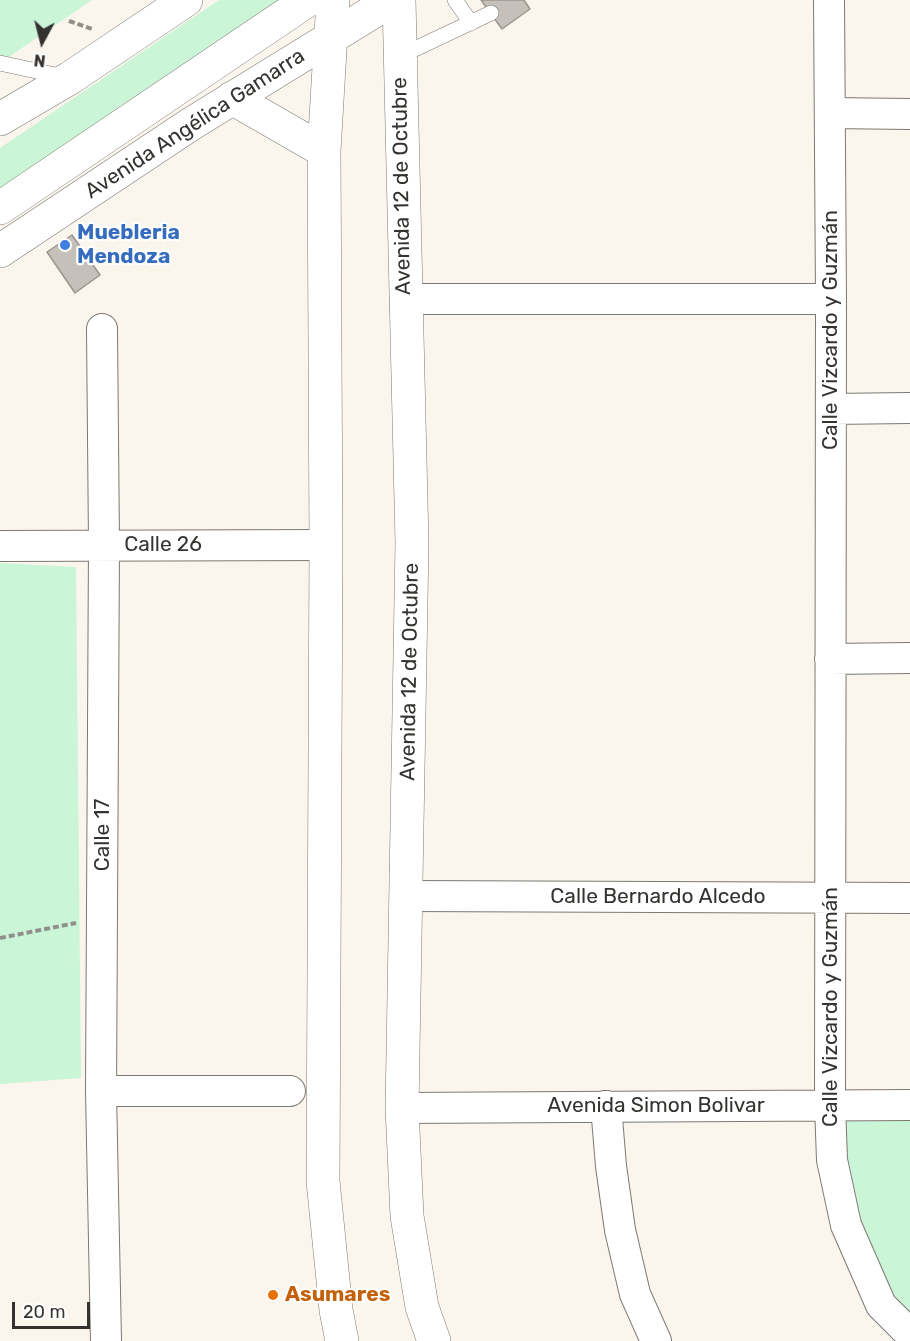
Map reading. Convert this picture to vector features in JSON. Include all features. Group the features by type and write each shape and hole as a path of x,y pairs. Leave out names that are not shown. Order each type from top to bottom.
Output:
{"main road":[{"path":"0,119 70,78 186,0"},
{"name":"Avenida Angélica Gamarra","path":"0,208 308,0"},
{"path":"333,0 324,151 326,545 323,1181 336,1310 342,1341"},
{"name":"Avenida Angélica Gamarra","path":"0,251 190,124 392,0"},
{"name":"Avenida 12 de Octubre","path":"399,0 412,543 402,1108 406,1216 422,1307 434,1341"},
{"path":"232,98 324,151"}],"street":[{"name":"Calle Vizcardo y Guzmán","path":"829,0 830,1105 832,1160 846,1225 881,1305 910,1334"},
{"path":"830,113 910,114"},
{"path":"405,299 831,299"},
{"name":"Calle 17","path":"102,329 104,545 101,1091 105,1341"},
{"path":"831,409 910,408"},
{"name":"Calle 26","path":"0,546 326,545"},
{"path":"830,659 910,658"},
{"name":"Calle Bernardo Alcedo","path":"407,896 910,898"},
{"path":"101,1091 290,1091"},
{"name":"Avenida Simon Bolivar","path":"402,1108 910,1105"},
{"path":"606,1106 620,1230 635,1294 656,1341"}],"lane":[{"path":"455,0 471,23"},
{"path":"400,56 491,14"},
{"path":"0,63 70,78"}],"path":[{"path":"0,938 86,921"}],"green space":[{"path":"0,0 92,0 0,63"},
{"path":"219,0 289,0 0,191 0,148"},
{"path":"0,563 76,567 81,1078 0,1084"},
{"path":"834,1121 910,1121 910,1324 877,1287"}],"building":[{"path":"481,0 524,0 530,9 502,29"},
{"path":"72,235 100,275 75,293 47,252"}],"place":[{"name":"Muebleria Mendoza","path":"65,245"},
{"name":"Asumares","path":"273,1295"}]}
